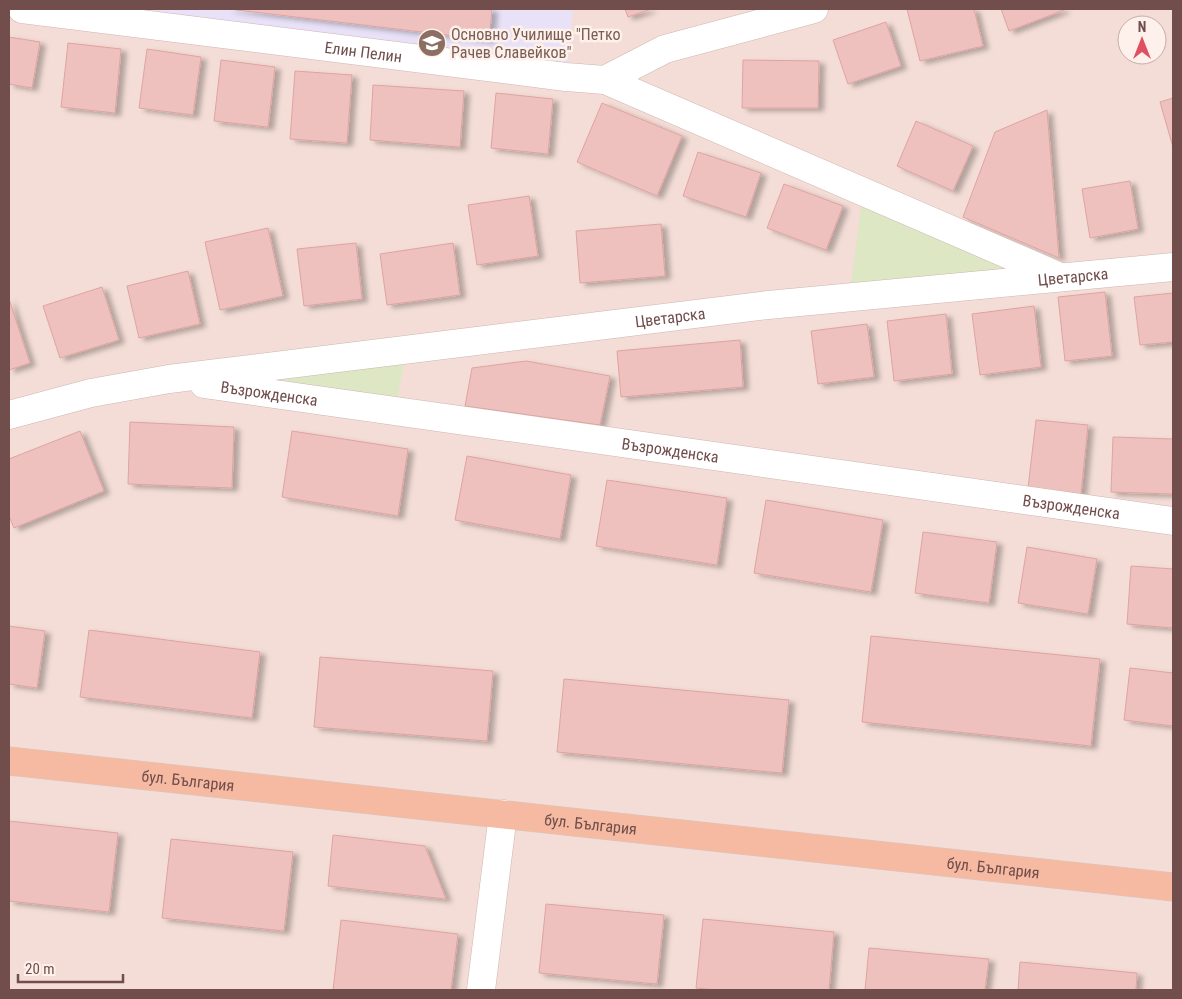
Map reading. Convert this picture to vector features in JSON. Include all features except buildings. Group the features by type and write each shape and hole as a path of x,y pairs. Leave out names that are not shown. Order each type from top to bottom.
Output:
{"main road":[{"name":"бул. България","path":"9,761 1173,887"}],"street":[{"name":"Елин Пелин","path":"22,9 566,77 605,80"},
{"path":"605,80 666,49 814,9"},
{"path":"605,80 1061,278"},
{"name":"Цветарска","path":"9,415 91,393 169,379 768,305 1173,267"},
{"name":"Възрожденска","path":"169,379 1173,521"},
{"path":"481,990 503,814"}],"shaded area":[{"path":"9,9 1173,9 1173,990 9,990"},
{"name":"Основно Училище \"Петко Рачев Славейков\"","path":"22,9 573,9 566,77"}],"green space":[{"path":"862,201 1033,274 850,289"},
{"path":"405,359 397,400 241,381"}],"place":[{"name":"Основно Училище \"Петко Рачев Славейков\"","path":"432,43"}]}
